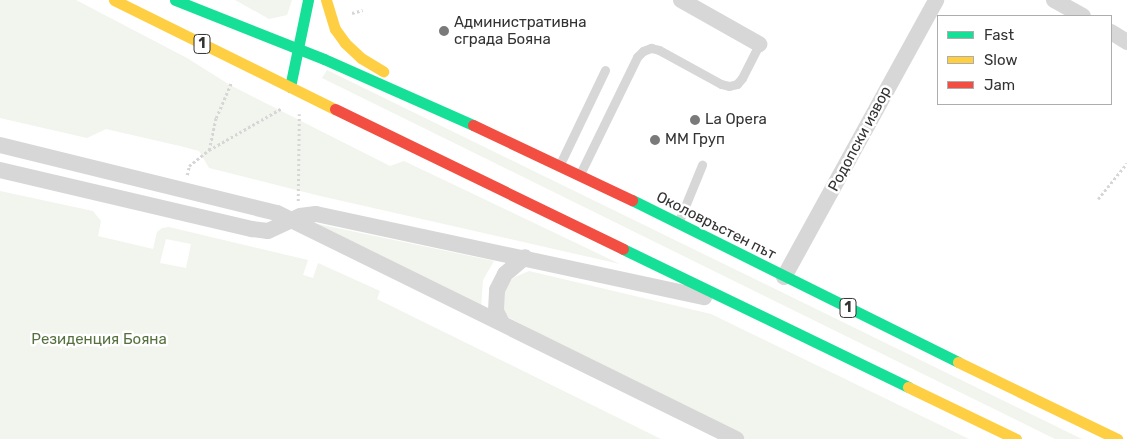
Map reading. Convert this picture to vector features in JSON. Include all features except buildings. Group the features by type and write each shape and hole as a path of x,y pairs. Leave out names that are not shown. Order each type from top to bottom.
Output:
{"main road":[{"name":"1","path":"114,0 1016,439"},
{"name":"1","path":"175,0 297,48"},
{"path":"290,87 308,0"},
{"path":"326,0 335,29 345,43 361,58 397,80 420,100"},
{"name":"Околовръстен път","path":"297,48 420,100 580,174 784,277 1117,439"}],"street":[{"path":"682,0 759,44"},
{"name":"Родопски извор","path":"784,277 936,0"},
{"path":"1054,0 1081,15"},
{"path":"1112,33 1127,42"},
{"path":"0,145 296,218 502,324 736,439"},
{"path":"67,186 73,184 79,178 79,171 72,162"},
{"path":"0,170 252,229 268,231 296,218 316,214 742,306"},
{"path":"502,324 496,311 497,290 505,274 525,258"}],"lane":[{"path":"580,174 638,57 643,51 651,48 659,50 721,84 729,86 737,84 742,78 759,44"},
{"path":"560,165 605,70"},
{"path":"678,224 702,165"}],"path":[{"path":"209,150 216,118 231,82"},
{"path":"183,190 189,166 209,150 282,108"},
{"path":"296,218 300,112"},
{"path":"1098,199 1127,163"}],"green space":[{"path":"0,0 76,0 187,58 230,85 390,166 404,161 620,264 316,195 209,168 199,151 180,146 106,129 87,138 0,118"},
{"path":"235,0 292,0 287,15 269,19"},
{"path":"327,70 1082,439 1055,439 322,78"},
{"name":"Резиденция Бояна","path":"0,191 93,211 101,221 98,236 153,249 157,232 162,228 169,227 308,260 303,275 313,278 318,263 380,291 377,299 661,439 0,439","holes":["166,239 191,244 186,268 160,263"]},
{"path":"313,223 494,261 483,280 481,308"},
{"path":"529,271 711,314 969,439 746,439 617,375 504,315 505,286 515,277"}],"traffic: fast":[{"path":"175,0 324,59 473,125"},
{"path":"290,87 308,0"},
{"path":"632,200 958,362"},
{"path":"623,249 908,387"}],"traffic: slow":[{"path":"114,0 335,109"},
{"path":"326,0 335,29 345,43 361,58 383,71"},
{"path":"958,362 1117,439"},
{"path":"908,387 1016,439"}],"traffic: jam":[{"path":"335,109 623,249"},
{"path":"473,125 632,200"}],"place":[{"name":"Административна сграда Бояна","path":"444,31"},
{"name":"La Opera","path":"695,120"},
{"name":"ММ Груп","path":"655,140"}]}
